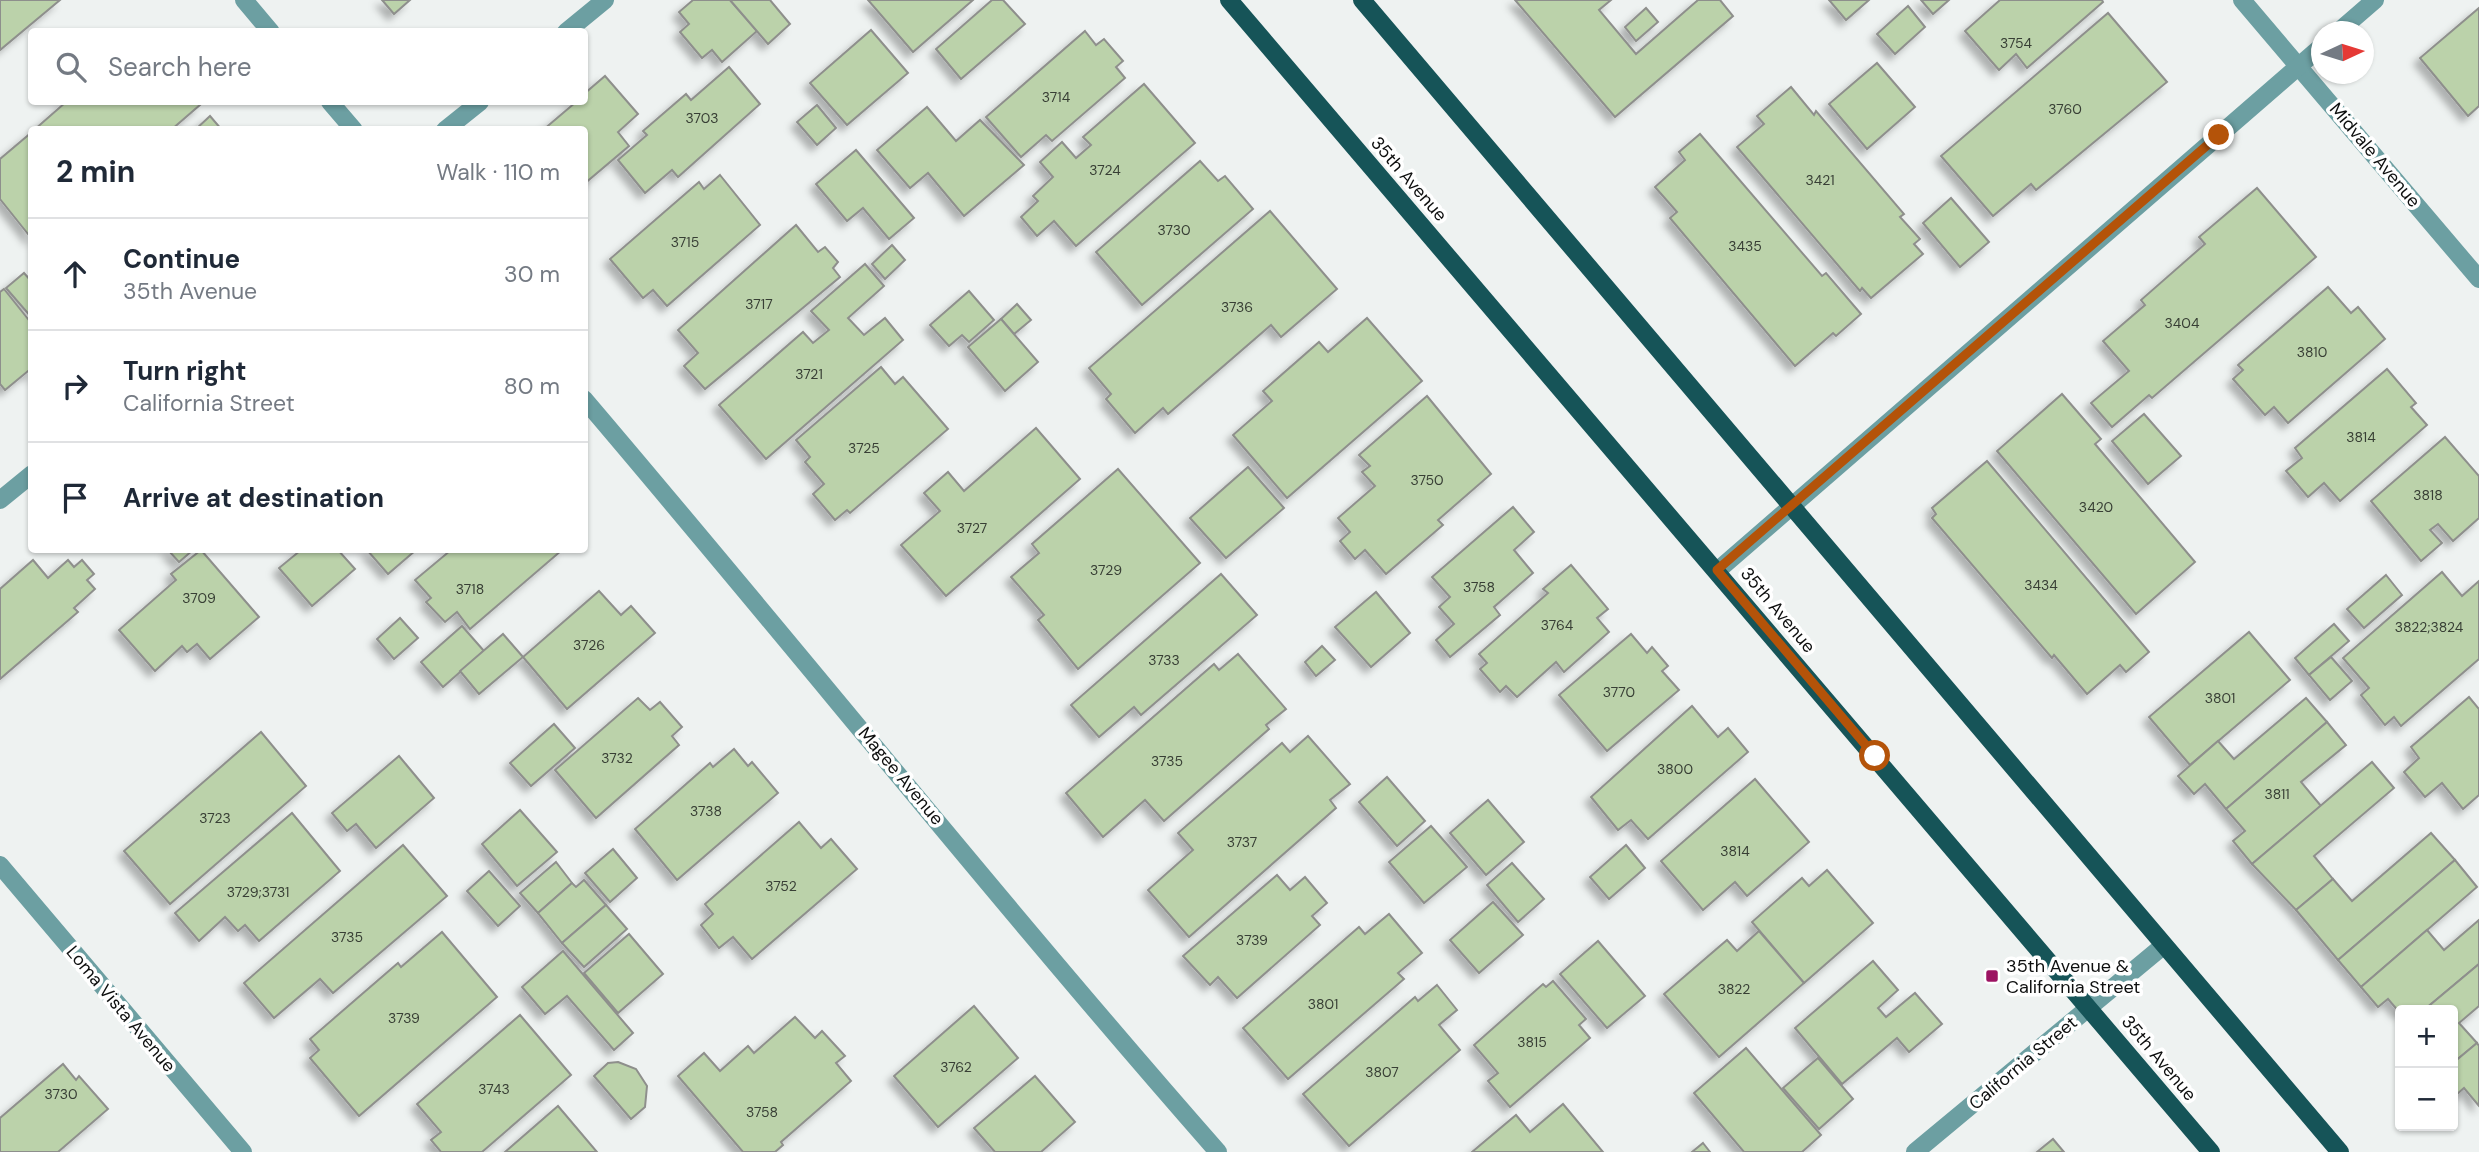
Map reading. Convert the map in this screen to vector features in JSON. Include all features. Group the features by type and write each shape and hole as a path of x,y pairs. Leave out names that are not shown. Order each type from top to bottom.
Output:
{"main road":[{"name":"35th Avenue","path":"1229,0 2211,1152"},
{"path":"1362,0 2340,1152"}],"street":[{"path":"244,0 268,28"},
{"path":"571,28 605,0"},
{"name":"Midvale Avenue","path":"2242,0 2300,64 2479,279"},
{"path":"2351,21 2375,0"},
{"path":"1717,570 1792,508 2311,55"},
{"path":"333,105 351,126"},
{"path":"450,126 476,105"},
{"name":"Magee Avenue","path":"588,405 765,611 1124,1045 1218,1152"},
{"path":"0,500 28,477"},
{"name":"Loma Vista Avenue","path":"0,865 243,1152"},
{"name":"California Street","path":"1915,1152 2163,946"}],"building":[{"path":"0,0 60,0 0,50"},
{"path":"382,0 410,0 394,14"},
{"path":"693,0 730,0 757,31 722,62 712,50 702,58 680,32 689,24 679,12"},
{"path":"730,0 770,0 790,24 768,44"},
{"path":"868,0 973,0 913,52"},
{"path":"992,0 1003,0 1025,24 961,79 936,49"},
{"path":"1515,0 1611,0 1599,10 1636,54 1698,0 1720,0 1733,16 1615,117"},
{"path":"1829,0 1869,0 1846,20"},
{"path":"1921,0 1949,0 1933,14"},
{"path":"2000,0 2103,2 2027,68 2016,54 1999,70 1965,31"},
{"path":"1908,6 1925,27 1895,54 1877,34"},
{"path":"1646,8 1658,22 1636,41 1625,27"},
{"path":"2479,8 2479,106 2468,116 2420,58"},
{"path":"2108,13 2167,82 2036,190 2031,184 1993,216 1941,156"},
{"path":"871,30 908,73 847,125 810,83"},
{"path":"1085,31 1096,45 1104,39 1123,61 1116,67 1125,78 1052,141 1046,135 1021,157 986,117"},
{"path":"1877,63 1915,107 1867,149 1829,104"},
{"path":"729,67 760,104 678,177 672,170 645,193 618,160 647,135 643,131 686,94 691,100"},
{"path":"605,76 638,114 618,132 629,146 588,181 588,126 548,126 572,105 588,105 588,91"},
{"path":"1144,84 1195,143 1076,246 1054,221 1037,236 1021,217 1038,201 1033,196 1053,177 1040,162 1062,142 1076,158 1091,145 1083,137"},
{"path":"1791,87 1814,115 1816,111 1904,214 1900,217 1920,239 1914,244 1923,254 1871,298 1862,288 1860,291 1737,147 1764,124 1757,116"},
{"path":"63,105 200,105 176,126 39,126"},
{"path":"817,105 836,128 817,145 797,122"},
{"path":"927,107 956,141 980,120 1024,165 964,216 928,173 910,188 877,150"},
{"path":"210,116 219,126 199,126"},
{"path":"1700,134 1822,276 1826,273 1861,314 1836,336 1833,333 1795,366 1670,218 1677,212 1655,187 1685,160 1679,152"},
{"path":"28,135 28,234 0,199 0,159"},
{"path":"856,150 914,218 889,239 863,208 847,221 816,184"},
{"path":"1200,161 1218,181 1225,176 1253,209 1142,305 1096,252"},
{"path":"720,175 760,225 667,306 653,290 643,298 610,259 699,182 704,189"},
{"path":"2257,188 2316,257 2152,398 2149,395 2112,427 2091,403 2129,371 2103,341 2145,305 2141,300 2205,244 2199,237"},
{"path":"1951,198 1989,242 1960,267 1923,223"},
{"path":"1270,211 1337,289 1281,337 1271,325 1168,414 1163,408 1135,433 1106,399 1111,394 1089,368"},
{"path":"796,225 818,252 825,247 838,262 833,268 840,277 705,389 684,366 698,353 678,330"},
{"path":"892,245 905,260 885,279 872,264"},
{"path":"865,264 884,286 848,318 864,335 885,318 903,340 766,459 719,405 803,332 813,343 829,330 811,311"},
{"path":"24,273 28,278 28,313 6,288"},
{"path":"2328,287 2351,313 2358,307 2385,339 2288,423 2274,407 2265,415 2233,379 2243,370 2238,365"},
{"path":"4,289 28,319 28,371 5,390 0,384 0,292"},
{"path":"969,291 994,320 969,342 962,335 949,346 930,325"},
{"path":"1017,304 1031,320 1014,334 1001,319"},
{"path":"1367,318 1422,381 1287,498 1233,435 1272,401 1263,391 1319,342 1328,352"},
{"path":"1001,319 1038,362 1005,391 968,347"},
{"path":"881,367 895,384 903,377 948,429 850,513 847,510 835,520 813,494 824,484 805,462 810,457 796,440"},
{"path":"2387,369 2416,403 2411,407 2427,425 2340,501 2324,483 2308,497 2286,471 2302,458 2295,448"},
{"path":"2062,394 2101,439 2095,444 2195,562 2136,614 1997,451"},
{"path":"1427,396 1491,474 1438,520 1443,525 1386,574 1365,550 1355,559 1340,541 1350,532 1338,518 1375,486 1362,472 1370,466 1359,455"},
{"path":"2144,414 2181,456 2148,484 2112,441"},
{"path":"1036,428 1080,479 946,596 901,545 940,511 924,493 948,472 964,491"},
{"path":"2445,437 2479,476 2479,518 2453,541 2438,524 2430,530 2442,543 2421,561 2371,501"},
{"path":"1987,461 2149,652 2126,672 2120,665 2087,694 2054,655 2052,658 1932,518 1936,514 1932,508"},
{"path":"1248,467 1284,508 1226,558 1190,518"},
{"path":"1118,469 1200,563 1078,669 1038,620 1044,615 1011,577 1039,553 1032,544"},
{"path":"1513,507 1534,532 1514,550 1533,573 1494,607 1500,615 1450,657 1436,640 1454,624 1439,607 1450,597 1432,577"},
{"path":"171,553 190,553 179,562"},
{"path":"197,553 204,553 259,617 210,659 197,644 187,652 182,646 155,671 119,630 176,580 171,574"},
{"path":"297,553 341,553 355,569 312,606 279,568"},
{"path":"370,553 412,553 388,574"},
{"path":"447,553 559,553 470,629 457,612 445,622 426,602 431,598 415,580"},
{"path":"33,560 48,578 68,560 74,567 82,560 94,574 87,580 95,589 74,608 78,612 0,679 0,589"},
{"path":"1571,565 1608,609 1597,618 1609,632 1564,672 1556,662 1517,697 1506,686 1500,692 1480,669 1487,663 1479,654 1548,593 1543,589"},
{"path":"2442,572 2462,596 2479,581 2479,659 2401,726 2394,717 2385,725 2361,695 2369,688 2343,658"},
{"path":"1221,574 1257,615 1141,715 1134,707 1099,737 1071,705"},
{"path":"2386,575 2402,595 2364,628 2347,609"},
{"path":"599,591 621,615 631,606 655,633 567,709 523,657"},
{"path":"1376,592 1410,633 1371,667 1335,627"},
{"path":"400,618 418,638 394,659 377,639"},
{"path":"2334,624 2349,641 2309,675 2295,658"},
{"path":"462,626 484,651 443,687 421,662"},
{"path":"2249,632 2290,680 2190,765 2149,717"},
{"path":"503,634 523,657 479,694 460,671"},
{"path":"1631,634 1647,653 1652,647 1668,666 1662,671 1679,690 1607,751 1559,695"},
{"path":"1322,646 1335,660 1316,676 1305,662"},
{"path":"1238,654 1286,709 1266,725 1269,729 1164,821 1145,800 1103,837 1066,793 1214,664 1219,670"},
{"path":"2331,657 2352,681 2330,700 2309,675"},
{"path":"2469,697 2479,709 2479,795 2463,809 2442,783 2425,797 2404,772 2419,758 2411,747"},
{"path":"638,698 650,710 660,702 682,727 672,736 679,745 596,818 555,770"},
{"path":"2306,698 2327,722 2226,809 2205,784 2194,794 2178,776 2218,741 2234,759"},
{"path":"1692,706 1718,737 1728,728 1748,752 1648,839 1631,820 1618,830 1591,797"},
{"path":"2327,722 2346,745 2301,782 2321,806 2252,864 2233,841 2245,831 2226,809"},
{"path":"554,724 575,748 531,786 510,763"},
{"path":"261,732 306,786 170,904 124,851"},
{"path":"1308,736 1350,784 1330,800 1336,808 1189,937 1148,890 1193,850 1178,833 1282,743 1290,752"},
{"path":"734,749 748,766 752,762 778,793 677,880 635,829 710,763 713,767"},
{"path":"399,756 434,798 376,848 356,824 347,831 332,813"},
{"path":"2372,762 2394,788 2314,856 2333,879 2296,910 2252,864"},
{"path":"1387,777 1425,821 1397,846 1359,802"},
{"path":"1755,779 1809,842 1747,896 1735,882 1703,910 1661,861"},
{"path":"1488,800 1524,842 1486,875 1450,833"},
{"path":"520,810 557,852 517,886 482,844"},
{"path":"292,813 340,871 259,941 245,925 238,931 225,917 199,941 175,913"},
{"path":"799,822 821,848 831,839 857,869 752,959 733,937 719,948 701,925 713,914 705,904"},
{"path":"1431,826 1467,867 1424,903 1389,862"},
{"path":"2431,833 2455,860 2338,960 2296,910 2333,879 2352,901"},
{"path":"403,845 447,896 333,993 320,979 274,1018 244,983"},
{"path":"1626,845 1645,868 1609,899 1590,877"},
{"path":"613,849 637,878 610,902 585,873"},
{"path":"2455,860 2477,887 2361,987 2338,960"},
{"path":"556,862 572,883 538,913 520,893"},
{"path":"1512,863 1544,899 1518,922 1487,885"},
{"path":"1827,870 1873,923 1804,983 1752,922 1802,878 1809,886"},
{"path":"489,871 520,906 498,926 467,891"},
{"path":"1277,875 1290,890 1305,877 1327,903 1312,916 1320,925 1237,998 1218,977 1210,985 1183,956"},
{"path":"584,880 606,905 562,943 538,913 572,883 576,887"},
{"path":"1493,902 1523,935 1479,973 1450,940"},
{"path":"606,905 627,929 584,967 562,943"},
{"path":"1389,914 1422,953 1398,973 1404,979 1288,1079 1243,1028 1359,927 1365,934"},
{"path":"2479,920 2479,964 2430,1005 2395,1005 2395,1007 2388,999 2378,1007 2361,987 2427,930 2444,950"},
{"path":"1759,931 1804,983 1719,1057 1664,994 1727,940 1737,951"},
{"path":"442,932 497,997 359,1116 310,1058 319,1050 310,1039 398,963 401,967"},
{"path":"629,934 663,974 618,1013 584,973"},
{"path":"1598,941 1645,996 1607,1028 1560,974"},
{"path":"563,951 633,1033 614,1050 567,996 545,1014 522,987"},
{"path":"1873,961 1898,990 1878,1008 1886,1017 1915,993 1942,1024 1909,1052 1897,1038 1842,1084 1795,1028"},
{"path":"2479,964 2479,1006 2459,1023 2477,1043 2458,1059 2458,1005 2430,1005"},
{"path":"1553,981 1586,1019 1579,1025 1590,1038 1510,1107 1488,1081 1498,1073 1474,1045 1543,984 1546,987"},
{"path":"1437,985 1457,1010 1439,1025 1460,1050 1349,1146 1303,1094 1415,997 1418,1001"},
{"path":"974,1006 1018,1058 938,1127 894,1076"},
{"path":"520,1015 571,1075 482,1152 441,1152 431,1140 441,1132 417,1104"},
{"path":"795,1017 815,1038 822,1031 845,1056 836,1063 851,1081 781,1142 783,1145 775,1152 743,1152 678,1076 704,1053 720,1071 748,1046 754,1053"},
{"path":"2477,1043 2479,1106 2464,1088 2458,1093 2458,1059"},
{"path":"1746,1048 1821,1135 1802,1152 1744,1152 1694,1093"},
{"path":"1818,1058 1853,1099 1819,1129 1783,1088"},
{"path":"618,1062 636,1069 647,1086 645,1107 631,1119 594,1076 608,1063"},
{"path":"63,1064 76,1080 79,1076 108,1109 58,1152 0,1152 0,1118"},
{"path":"1035,1076 1075,1122 1041,1152 995,1152 974,1128"},
{"path":"1563,1104 1603,1152 1472,1152 1516,1115 1530,1132"},
{"path":"558,1106 597,1152 505,1152"},
{"path":"2053,1139 2064,1152 2037,1152"},
{"path":"1703,1143 1710,1152 1692,1152"}],"place":[{"name":"35th Avenue & California Street","path":"1992,976"}],"route":[{"path":"1875,756 1717,570 1792,508 2219,135"}]}
